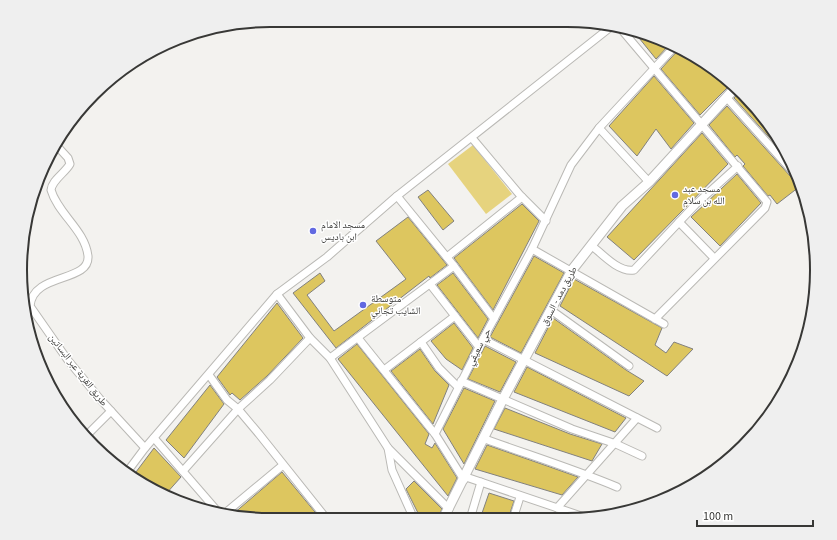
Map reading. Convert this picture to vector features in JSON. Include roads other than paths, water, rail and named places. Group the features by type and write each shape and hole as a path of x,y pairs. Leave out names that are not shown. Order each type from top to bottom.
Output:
{"main road":[{"name":"طريق دمد - السوق","path":"447,513 485,439 503,399 572,270 622,206 649,182 732,92"}],"street":[{"path":"130,468 145,448 277,294 327,257 397,196 606,30"},
{"path":"626,34 654,70 703,124 766,200 767,206 655,319"},
{"path":"494,319 546,222 558,189 571,165 599,128 671,51"},
{"path":"727,98 785,163"},
{"path":"599,128 649,182"},
{"path":"472,138 522,197 546,222"},
{"name":"طريق القرية عبر البساتين","path":"60,149 68,158 70,164 51,186 51,190 86,245 88,259 83,268 78,272 51,281 42,286 31,300 30,306 67,359 145,448"},
{"path":"591,245 619,266 631,271 637,267 679,222 738,166"},
{"name":"حي سعيفي","path":"397,196 447,257 494,319 435,434"},
{"path":"447,257 522,197"},
{"path":"679,222 714,258"},
{"path":"532,249 572,270 664,324"},
{"path":"330,358 454,266"},
{"path":"430,284 479,347"},
{"path":"277,294 310,338 330,358 388,448 449,509"},
{"path":"551,310 629,366"},
{"path":"384,370 455,316"},
{"path":"183,471 238,409 270,380 310,338"},
{"path":"358,338 435,434 465,478 571,513"},
{"path":"483,339 525,359 657,428"},
{"path":"421,342 440,368 460,384 503,399 572,429 616,444 642,456"},
{"path":"209,375 226,400 238,409 320,513"},
{"path":"89,433 111,411"},
{"path":"557,508 616,444 637,418"},
{"path":"154,438 213,506"},
{"path":"485,439 546,462 587,474 617,487"},
{"path":"388,448 392,470 411,513"},
{"path":"230,509 283,465"},
{"path":"472,513 481,482"},
{"path":"515,513 520,497"}],"place":[{"name":"مسجد عبد الله بن سلام","path":"675,195"},
{"name":"مسجد الامام ابن باديس","path":"313,231"},
{"name":"متوسطة الشايب تجاني","path":"363,305"}]}
